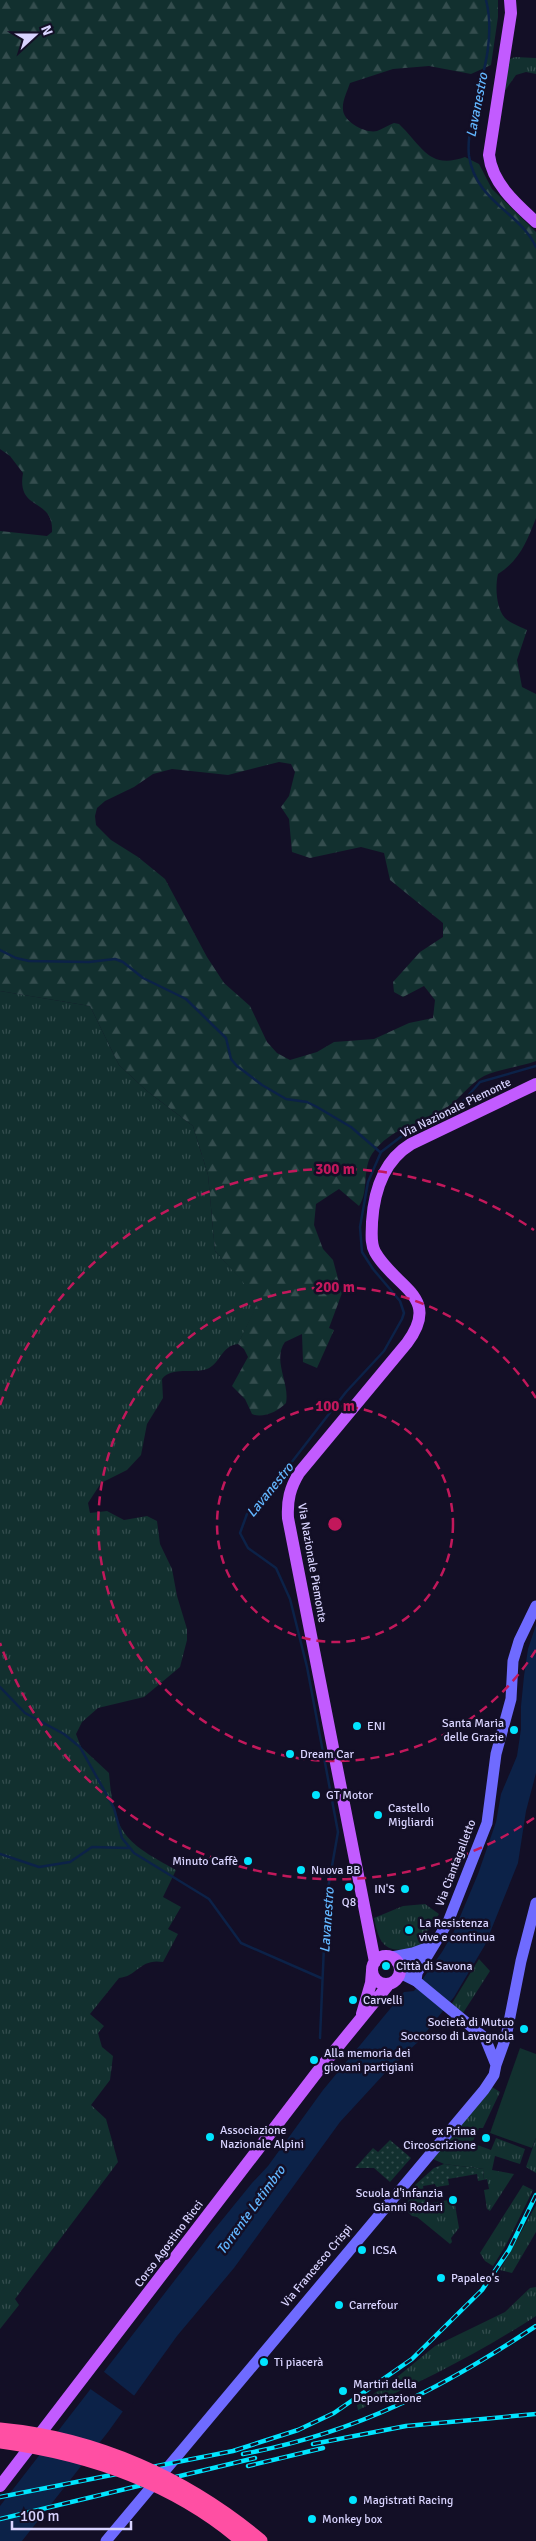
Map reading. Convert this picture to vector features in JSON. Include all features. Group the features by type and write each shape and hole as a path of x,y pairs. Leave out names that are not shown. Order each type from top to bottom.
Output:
{"highway":[{"path":"0,2430 34,2434 86,2446 150,2470 206,2501 260,2541"},
{"path":"0,2441 81,2456 133,2475 201,2510 243,2541"}],"main road":[{"path":"510,0 511,13 489,155 490,166 493,174 514,202 536,222"},
{"name":"Via Nazionale Piemonte","path":"388,1964 369,1926 288,1518 287,1501 291,1486 299,1473 419,1325 419,1306 414,1297 381,1261 374,1250 371,1236 373,1211 385,1169 400,1150 536,1084"},
{"path":"388,1964 376,1979 389,1984"},
{"name":"Corso Agostino Ricci","path":"0,2486 318,2071 389,1984 396,1980 388,1964 372,1983 360,2019"}],"street":[{"name":"Via Ciantagalletto","path":"417,1982 417,1973 448,1922 487,1823 496,1754 511,1699 512,1668 519,1640 536,1606"},
{"name":"Via Francesco Crispi","path":"106,2541 484,2090 494,2075 506,2037 521,1961 536,1903"},
{"path":"388,1964 432,1946"},
{"path":"388,1964 417,1982 485,2038 496,2065"}],"green space":[{"path":"0,0 498,0 498,17 491,65 471,74 429,66 393,69 350,83 344,100 343,110 351,123 367,131 377,131 394,123 399,124 421,148 435,158 443,161 465,157 479,164 492,189 536,232 536,518 526,542 517,556 506,569 498,574 497,591 498,603 505,618 527,630 517,660 522,687 536,694 536,1061 484,1076 437,1114 388,1137 372,1154 369,1160 364,1194 359,1206 339,1189 316,1204 314,1225 323,1249 333,1260 342,1293 329,1328 334,1330 317,1368 303,1362 302,1334 285,1342 280,1356 287,1395 286,1403 279,1409 265,1415 252,1414 245,1399 232,1386 248,1357 244,1349 238,1344 259,1300 215,1251 208,1175 193,1126 147,1091 119,1065 90,1006 0,991 0,531 47,536 52,532 51,521 47,514 25,494 22,485 23,473 10,456 0,449","holes":["279,762 291,764 295,772 289,796 281,807 289,819 292,852 310,858 361,847 384,853 390,880 443,923 443,937 420,952 393,982 394,992 403,997 424,986 435,1000 433,1018 409,1023 374,1039 334,1042 317,1052 290,1060 277,1053 267,1042 250,1006 224,983 207,957 165,879 138,857 111,840 96,825 95,816 97,808 105,801 134,787 153,774 172,769 228,775"]},
{"path":"515,57 536,58 536,74 526,72 516,75 504,92 505,61"},
{"path":"0,991 90,1006 119,1065 147,1091 193,1126 208,1175 215,1251 260,1300 238,1344 228,1348 211,1367 201,1370 177,1371 166,1375 162,1379 163,1398 147,1424 141,1455 127,1470 101,1483 88,1503 90,1513 107,1511 124,1520 147,1516 157,1521 160,1544 172,1569 177,1596 187,1629 187,1640 180,1667 144,1697 98,1708 82,1722 76,1734 81,1747 109,1773 114,1810 125,1834 145,1852 176,1870 163,1897 181,1907 168,1929 178,1934 163,1962 155,1961 149,1963 125,1977 119,1978 90,2014 104,2026 98,2033 102,2047 113,2056 110,2080 91,2105 106,2119 118,2162 15,2299 19,2305 0,2329"},
{"path":"425,1904 439,1914 427,1932 432,1936 428,1941 419,1947 403,1950 396,1950 385,1945 378,1935 374,1918 403,1906"},
{"path":"479,1959 490,1971 463,2013 451,2005"},
{"path":"520,2048 536,2054 536,2138 532,2148 490,2133"},
{"path":"492,2087 500,2092 483,2128 479,2128 472,2143 491,2150 496,2138 525,2149 520,2164 495,2156 492,2170 514,2174 490,2211 487,2209 484,2190 489,2189 487,2179 483,2180 484,2169 444,2164 433,2159"},
{"path":"536,2138 536,2173 526,2167"},
{"path":"390,2140 411,2158 390,2182 374,2168 355,2168 373,2148 378,2152"},
{"path":"444,2164 484,2169 483,2180 478,2181 477,2174 448,2179 449,2185 436,2187 435,2184 423,2186 426,2204 417,2217 412,2216 403,2207 414,2194 415,2185 434,2168"},
{"path":"523,2185 533,2190 506,2245 493,2266 485,2261 480,2253"},
{"path":"454,2199 459,2228 451,2238 452,2242 450,2244 417,2217 426,2204"},
{"path":"536,2205 536,2232 512,2273 500,2270"},
{"path":"536,2287 536,2316 449,2367 358,2410 357,2405 391,2382 435,2346 505,2312 530,2288"}],"water":[{"name":"Torrente Letimbro","path":"536,1625 536,1773 526,1811 518,1863 485,1945 454,1997 419,2041 386,2072 340,2122 234,2268 177,2336 108,2432 22,2541 0,2541 0,2506 209,2236 268,2166 323,2090 404,1992 414,1991 442,1952 454,1931 478,1874 496,1822 501,1794 517,1756 521,1729 524,1676 528,1649"}],"pier":[{"path":"103,2371 137,2398 125,2413 89,2388"}],"waterway":[{"name":"Lavanestro","path":"486,0 489,40 485,67 470,131 469,156 473,172 480,185 489,196 520,224 536,247"},
{"path":"0,950 16,958 29,961 89,962 115,959 123,962 143,978 186,999 226,1038 231,1059 237,1066 262,1085 286,1099 307,1102 317,1107 351,1127 380,1152"},
{"name":"Lavanestro","path":"320,2038 326,1900 338,1832 307,1667 290,1599 276,1568 248,1548 240,1533 247,1514 274,1485 346,1392 384,1351 402,1319 404,1313 400,1301 373,1269 362,1252 360,1227 368,1182 381,1152 415,1126 459,1106 480,1082 536,1066"},
{"path":"0,1687 25,1713 64,1734 80,1747 114,1808 122,1838 134,1853 209,1899 241,1943 321,1978"},
{"path":"0,1854 39,1867 70,1862 92,1847 128,1848"}],"railway":[{"path":"0,2497 233,2451 298,2430 334,2413 412,2359 482,2290 509,2250 536,2195"},
{"path":"243,2454 323,2434 396,2406 466,2370 536,2326"},
{"path":"313,2444 406,2426 536,2414"},
{"path":"248,2466 323,2448"},
{"path":"0,2519 255,2458"}],"place":[{"name":"ENI","path":"357,1726"},
{"name":"Santa Maria delle Grazie","path":"514,1730"},
{"name":"Dream Car","path":"290,1754"},
{"name":"GT Motor","path":"316,1795"},
{"name":"Castello Migliardi","path":"378,1815"},
{"name":"Minuto Caffè","path":"248,1861"},
{"name":"Nuova BB","path":"301,1870"},
{"name":"Q8","path":"349,1887"},
{"name":"IN'S","path":"405,1889"},
{"name":"La Resistenza vive e continua","path":"409,1930"},
{"name":"Città di Savona","path":"386,1966"},
{"name":"Carvelli","path":"353,2000"},
{"name":"Società di Mutuo Soccorso di Lavagnola","path":"524,2029"},
{"name":"Alla memoria dei giovani partigiani","path":"314,2060"},
{"name":"Associazione Nazionale Alpini","path":"210,2137"},
{"name":"ex Prima Circoscrizione","path":"486,2138"},
{"name":"Scuola d'infanzia Gianni Rodari","path":"453,2200"},
{"name":"ICSA","path":"362,2250"},
{"name":"Papaleo's","path":"441,2278"},
{"name":"Carrefour","path":"339,2305"},
{"name":"Ti piacerà","path":"264,2362"},
{"name":"Martiri della Deportazione","path":"343,2391"},
{"name":"Magistrati Racing","path":"353,2500"},
{"name":"Monkey box","path":"312,2519"}]}
